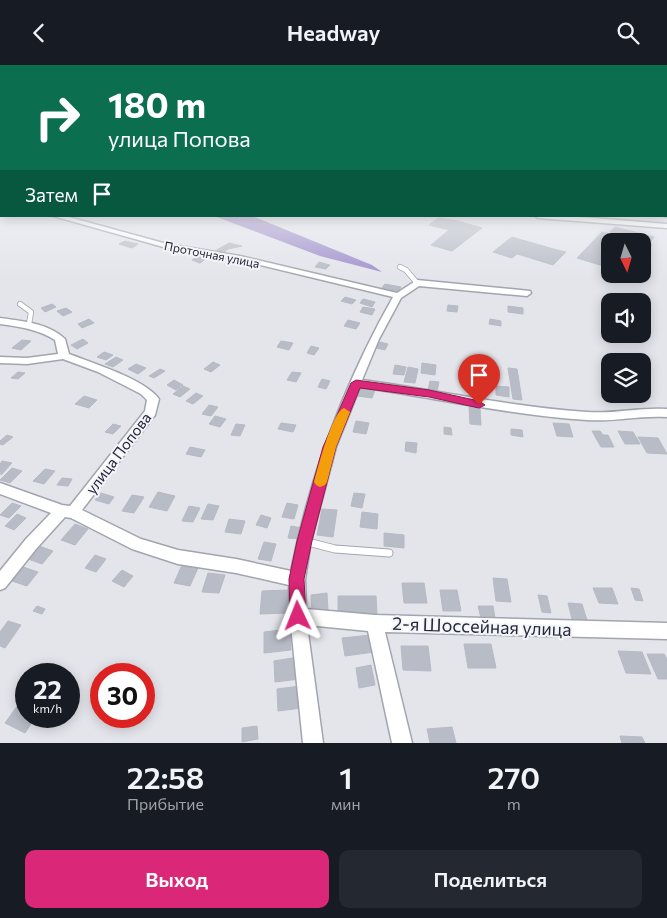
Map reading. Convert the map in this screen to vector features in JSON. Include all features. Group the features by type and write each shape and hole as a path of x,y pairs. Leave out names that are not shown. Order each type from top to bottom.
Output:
{"street":[{"name":"Проточная улица","path":"60,217 168,246 240,258 398,296"},
{"path":"551,217 667,226"},
{"path":"313,743 298,616 296,579 304,541 330,447 374,339 398,296 417,283 527,293"},
{"path":"0,321 29,324 48,331 60,339 64,356"},
{"name":"улица Попова","path":"0,360 27,361 64,356 102,369 145,391 153,399 151,413 67,511"},
{"path":"356,383 429,393 479,405 586,417 615,417 654,412 667,413"},
{"path":"0,488 67,511 137,544 178,557 236,566 296,579"},
{"path":"0,583 31,544 67,511"},
{"name":"2-я Шоссейная улица","path":"298,616 375,623 667,631"},
{"path":"375,623 402,743"}],"lane":[{"path":"400,267 406,270 417,283"},
{"path":"20,304 31,312 29,324"},
{"path":"304,541 335,549 389,553"}],"shaded area":[{"path":"217,217 254,217 372,265 382,272 320,256"}],"building":[{"path":"438,218 458,221 482,228 452,251 431,245 449,230 429,225"},
{"path":"615,227 638,233 614,233 610,232"},
{"path":"601,233 601,265 577,258"},
{"path":"512,237 566,252 553,265 498,248"},
{"path":"125,241 138,244 132,248 119,244"},
{"path":"229,243 242,246 228,249 223,253 215,251"},
{"path":"498,248 517,254 512,258 493,252"},
{"path":"199,255 207,258 200,263 192,260"},
{"path":"319,262 330,265 326,269 315,267"},
{"path":"385,284 401,287 397,293 381,289"},
{"path":"345,297 356,300 352,304 341,301"},
{"path":"363,299 375,302 372,307 360,303"},
{"path":"52,304 56,307 45,312 41,308"},
{"path":"448,305 458,306 457,312 447,311"},
{"path":"508,306 523,308 523,314 508,312"},
{"path":"363,307 375,309 372,315 360,312"},
{"path":"66,308 72,312 63,316 57,311"},
{"path":"89,319 94,323 82,328 78,324"},
{"path":"490,319 501,321 501,326 489,324"},
{"path":"348,320 360,323 356,329 344,326"},
{"path":"83,339 88,343 77,349 71,345"},
{"path":"22,340 31,341 21,350 12,348"},
{"path":"281,341 293,343 289,350 277,347"},
{"path":"380,342 388,344 385,350 376,348"},
{"path":"311,346 319,348 314,355 307,353"},
{"path":"104,352 113,355 106,360 97,357"},
{"path":"116,357 123,360 113,367 105,364"},
{"path":"213,362 220,365 211,372 204,369"},
{"path":"422,363 436,365 435,375 421,373"},
{"path":"136,364 146,368 138,374 128,369"},
{"path":"395,365 406,367 404,375 393,374"},
{"path":"408,367 418,369 415,383 404,382"},
{"path":"508,368 517,369 522,400 513,399"},
{"path":"160,369 165,371 154,378 149,376"},
{"path":"18,372 25,373 18,379 11,378"},
{"path":"292,372 301,373 296,382 287,380"},
{"path":"322,379 330,381 326,389 318,387"},
{"path":"174,380 183,385 176,390 167,385"},
{"path":"430,381 439,382 437,391 428,390"},
{"path":"469,383 477,385 476,394 468,392"},
{"path":"183,386 190,389 180,397 173,394"},
{"path":"496,386 509,387 509,397 496,395"},
{"path":"360,388 375,390 372,398 357,396"},
{"path":"196,393 203,396 193,404 186,401"},
{"path":"84,396 97,400 89,408 75,404"},
{"path":"209,405 218,407 211,416 202,414"},
{"path":"469,407 480,408 481,425 470,424"},
{"path":"215,416 226,419 220,427 209,424"},
{"path":"356,421 369,423 366,434 353,432"},
{"path":"281,423 296,425 293,432 278,429"},
{"path":"553,423 569,424 573,437 557,436"},
{"path":"113,424 121,426 113,434 105,432"},
{"path":"236,424 245,425 240,436 231,435"},
{"path":"444,427 451,428 452,435 444,434"},
{"path":"511,429 522,430 523,437 511,435"},
{"path":"592,431 600,431 603,435 608,435 614,447 601,447"},
{"path":"618,431 633,432 640,444 625,444"},
{"path":"7,435 13,437 3,445 0,444 0,441"},
{"path":"638,437 658,438 667,454 647,453"},
{"path":"406,442 417,443 416,453 405,451"},
{"path":"190,447 205,450 201,457 186,454"},
{"path":"2,461 12,463 1,475 0,464"},
{"path":"12,468 22,471 10,483 0,480"},
{"path":"45,469 55,471 44,484 33,481"},
{"path":"62,478 72,479 68,486 57,485"},
{"path":"158,492 175,496 167,511 149,507"},
{"path":"101,493 114,497 109,504 95,500"},
{"path":"354,493 365,494 362,508 351,506"},
{"path":"132,495 144,497 134,513 122,511"},
{"path":"12,503 21,506 9,518 0,515"},
{"path":"287,503 298,505 294,519 282,517"},
{"path":"208,504 219,506 213,520 201,519"},
{"path":"189,506 200,508 193,522 182,521"},
{"path":"322,509 337,510 333,537 317,535"},
{"path":"362,512 378,514 377,529 360,527"},
{"path":"17,514 26,518 14,530 5,526"},
{"path":"261,515 271,518 267,528 256,525"},
{"path":"229,519 245,521 241,534 225,532"},
{"path":"75,524 88,529 75,545 61,540"},
{"path":"291,526 302,528 299,539 288,538"},
{"path":"384,533 404,535 404,548 384,546"},
{"path":"264,542 276,544 271,561 258,559"},
{"path":"39,546 53,551 42,564 28,559"},
{"path":"95,555 106,559 96,572 85,568"},
{"path":"182,565 198,568 190,586 174,583"},
{"path":"23,567 38,572 27,586 12,581"},
{"path":"122,570 133,576 124,587 112,581"},
{"path":"208,573 225,575 219,593 202,592"},
{"path":"493,578 507,579 511,602 496,601"},
{"path":"402,583 424,583 427,603 404,603"},
{"path":"593,588 612,588 618,604 599,603"},
{"path":"631,588 639,589 643,601 635,600"},
{"path":"288,590 288,613 260,614 262,591"},
{"path":"440,590 457,590 461,611 443,611"},
{"path":"327,593 328,611 312,612 311,595"},
{"path":"538,595 547,596 551,613 542,612"},
{"path":"338,596 376,596 377,614 338,614"},
{"path":"568,603 582,604 587,620 572,619"},
{"path":"37,606 45,609 42,614 33,611"},
{"path":"478,606 493,606 495,618 481,618"},
{"path":"8,621 21,625 5,648 0,646 0,632"},
{"path":"290,629 291,650 264,653 264,632"},
{"path":"371,635 374,652 345,656 342,638"},
{"path":"464,644 491,644 496,668 468,668"},
{"path":"401,646 428,646 431,671 403,670"},
{"path":"618,651 642,652 651,674 626,673"},
{"path":"647,654 664,654 667,659 667,679 658,679"},
{"path":"298,657 300,679 275,682 274,661"},
{"path":"371,665 375,685 359,688 356,668"},
{"path":"300,686 302,708 278,711 277,689"},
{"path":"15,709 15,728 5,723"},
{"path":"257,726 258,739 242,742 242,728"},
{"path":"452,727 456,743 430,743 427,729"},
{"path":"15,728 28,728 25,733"},
{"path":"620,736 642,737 645,743 622,743"}],"slow traffic":[{"path":"320,482 330,447 344,412"}],"route":[{"path":"298,616 296,579 304,541 330,447 356,383 429,393 479,405"}]}
